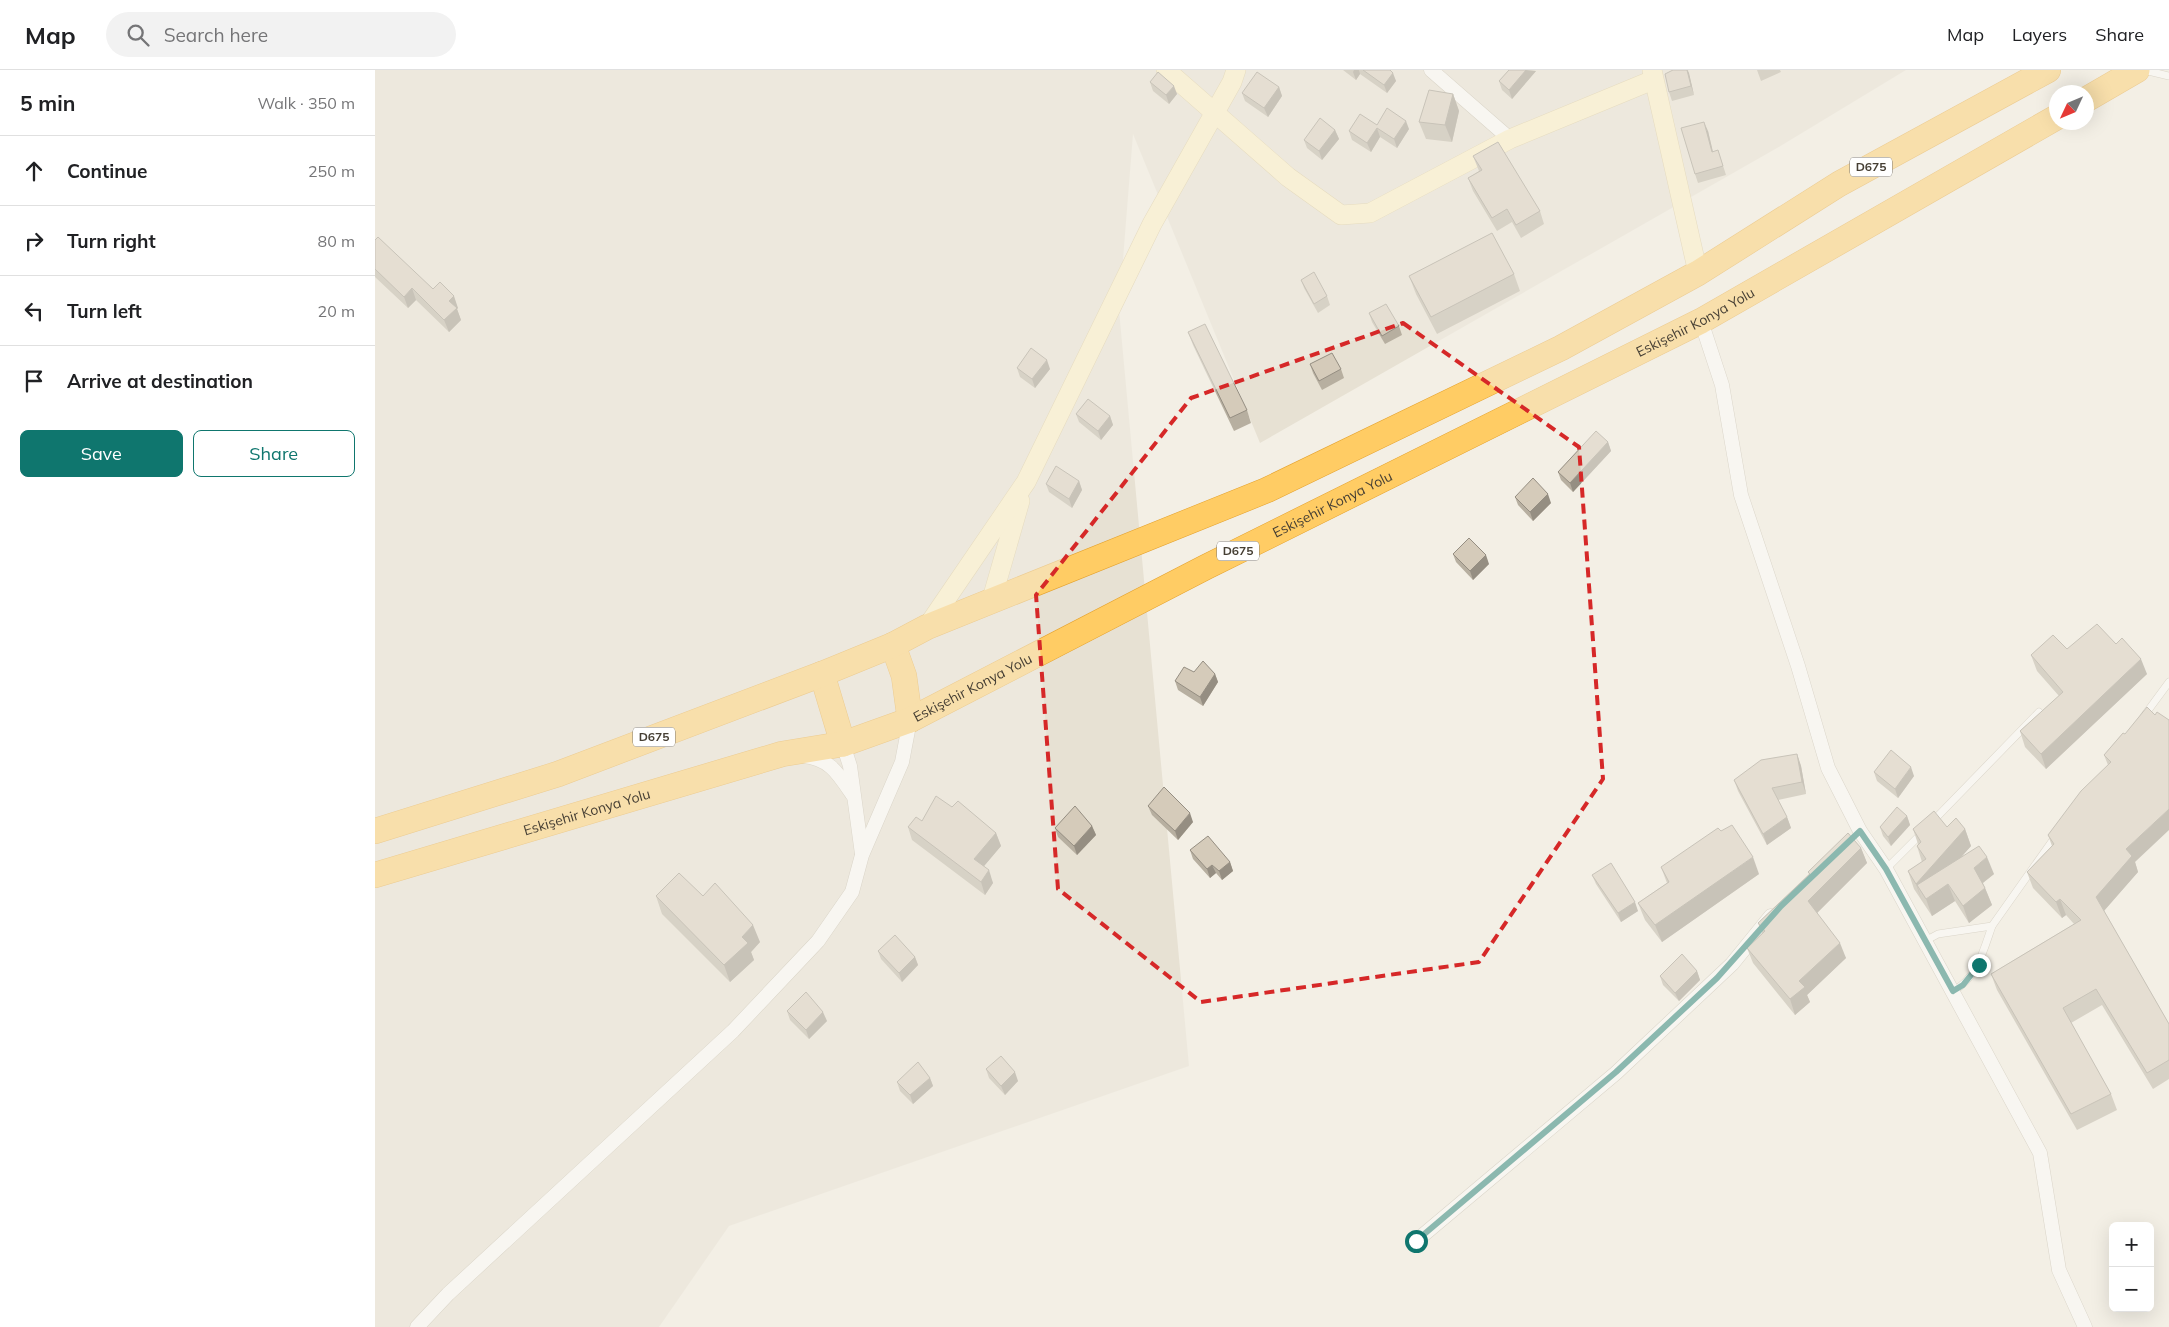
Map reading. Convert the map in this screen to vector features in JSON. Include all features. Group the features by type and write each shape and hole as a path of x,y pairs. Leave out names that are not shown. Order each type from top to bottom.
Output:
{"highway":[{"name":"D675","path":"375,831 558,774 822,674 893,645 927,627 1267,490 1561,348 1698,272 1839,184 2048,70"},
{"path":"2094,95 2137,70"},
{"name":"Eskişehir Konya Yolu","path":"375,875 782,754 843,744 910,720 1206,567 1701,321 2049,121"},
{"path":"893,645 904,676 910,720"},
{"path":"822,674 843,744"}],"street":[{"path":"1167,70 1287,177 1341,215 1370,213 1510,139 1657,74 1698,272"},
{"path":"927,627 1025,485 1152,224 1232,82 1236,70"},
{"path":"1431,70 1510,139"},
{"path":"1701,321 1722,385 1741,495 1798,666 1828,768 1857,834 1886,869 2040,1153 2059,1270 2085,1327"},
{"path":"991,602 1025,485"},
{"path":"417,1327 448,1294 733,1031 818,941 851,892 862,855 902,762 910,720"},
{"path":"843,744 850,766 862,855"},
{"path":"782,754 816,757 836,770 855,797"},
{"path":"1416,1241 1616,1072 1732,964 1781,906"}],"lane":[{"path":"2144,70 2169,76"},
{"path":"2141,720 2169,682"},
{"path":"1886,869 2039,712"},
{"path":"1953,991 1963,985 1979,965 1992,926 2061,828"},
{"path":"1925,941 1939,934 1992,926"}],"highlighted area":[{"path":"1403,323 1579,447 1603,779 1479,962 1201,1002 1058,889 1036,595 1191,398"}],"shaded area":[{"path":"375,70 1906,70 1777,148 1260,443 1133,134 1119,310 1189,1066 729,1226 659,1327 375,1327"}],"building":[{"path":"1363,70 1390,70 1393,73 1384,85"},
{"path":"1509,70 1526,70 1509,90 1499,81"},
{"path":"1673,70 1687,70 1691,86 1669,92 1665,74"},
{"path":"1158,72 1174,86 1166,95 1150,82"},
{"path":"1257,72 1279,87 1264,108 1242,93"},
{"path":"1429,90 1453,94 1445,125 1419,122"},
{"path":"1387,108 1406,121 1394,139 1377,128 1367,143 1349,131 1360,114 1377,125"},
{"path":"1320,118 1335,130 1319,151 1304,140"},
{"path":"1704,122 1712,152 1718,150 1723,166 1695,174 1681,128"},
{"path":"1498,142 1540,211 1516,225 1507,209 1492,218 1468,178 1482,170 1473,156"},
{"path":"1492,233 1514,274 1431,317 1409,276"},
{"path":"378,237 433,289 440,282 454,296 449,301 457,308 444,320 412,288 404,297 375,269 375,240"},
{"path":"1314,272 1327,296 1314,304 1301,280"},
{"path":"1386,304 1399,326 1382,336 1369,313"},
{"path":"1205,324 1247,410 1230,418 1188,332"},
{"path":"1031,348 1047,360 1032,379 1017,368"},
{"path":"1332,353 1341,369 1319,381 1310,364"},
{"path":"1088,399 1110,416 1098,431 1076,414"},
{"path":"1596,431 1608,442 1570,483 1558,472"},
{"path":"1056,466 1079,481 1069,499 1046,484"},
{"path":"1533,478 1548,494 1530,512 1515,497"},
{"path":"1469,538 1486,555 1470,571 1453,554"},
{"path":"2097,624 2116,644 2122,638 2141,659 2041,754 2020,731 2063,692 2031,655 2053,635 2067,649"},
{"path":"1203,661 1215,674 1200,697 1175,681 1184,667 1194,672"},
{"path":"2147,707 2155,715 2157,712 2169,720 2169,809 2126,849 2132,856 2096,897 2169,1024 2169,1060 2147,1073 2096,989 2063,1008 2111,1094 2071,1114 1991,974 2081,920 2060,899 2056,902 2027,872 2054,844 2048,835 2081,791 2111,762 2104,755 2123,733 2125,734"},
{"path":"1891,750 1911,767 1895,789 1874,772"},
{"path":"1797,754 1802,782 1772,788 1787,817 1763,834 1734,780 1761,760"},
{"path":"1164,787 1190,813 1175,831 1148,806"},
{"path":"936,796 952,807 958,801 996,833 974,859 989,870 981,882 908,827 916,817 922,821"},
{"path":"1075,806 1092,826 1074,846 1055,828"},
{"path":"1897,807 1907,816 1888,837 1880,827"},
{"path":"1934,811 1947,827 1956,818 1965,829 1916,884 1908,871 1926,859 1917,846 1921,842 1913,829"},
{"path":"1732,825 1753,857 1655,925 1638,903 1669,882 1661,867 1718,828 1721,831"},
{"path":"1848,833 1861,848 1808,901 1840,943 1799,981 1805,987 1790,999 1747,948 1765,931 1758,923 1810,874 1808,872"},
{"path":"1208,836 1230,862 1219,871 1212,865 1207,869 1190,850"},
{"path":"1979,846 1987,857 1974,868 1985,888 1963,906 1948,884 1926,899 1917,885"},
{"path":"1611,863 1635,902 1618,913 1592,875"},
{"path":"679,873 703,896 715,883 753,925 742,937 748,943 724,965 656,896"},
{"path":"895,935 915,957 899,973 878,951"},
{"path":"1682,954 1697,971 1675,993 1660,976"},
{"path":"806,992 823,1012 806,1030 787,1011"},
{"path":"1001,1056 1015,1072 1001,1086 986,1069"},
{"path":"918,1062 930,1078 910,1095 897,1082"}],"route":[{"path":"1416,1241 1616,1072 1732,964 1763,924 1860,831 1886,869 1953,991 1963,985 1979,965"}]}
